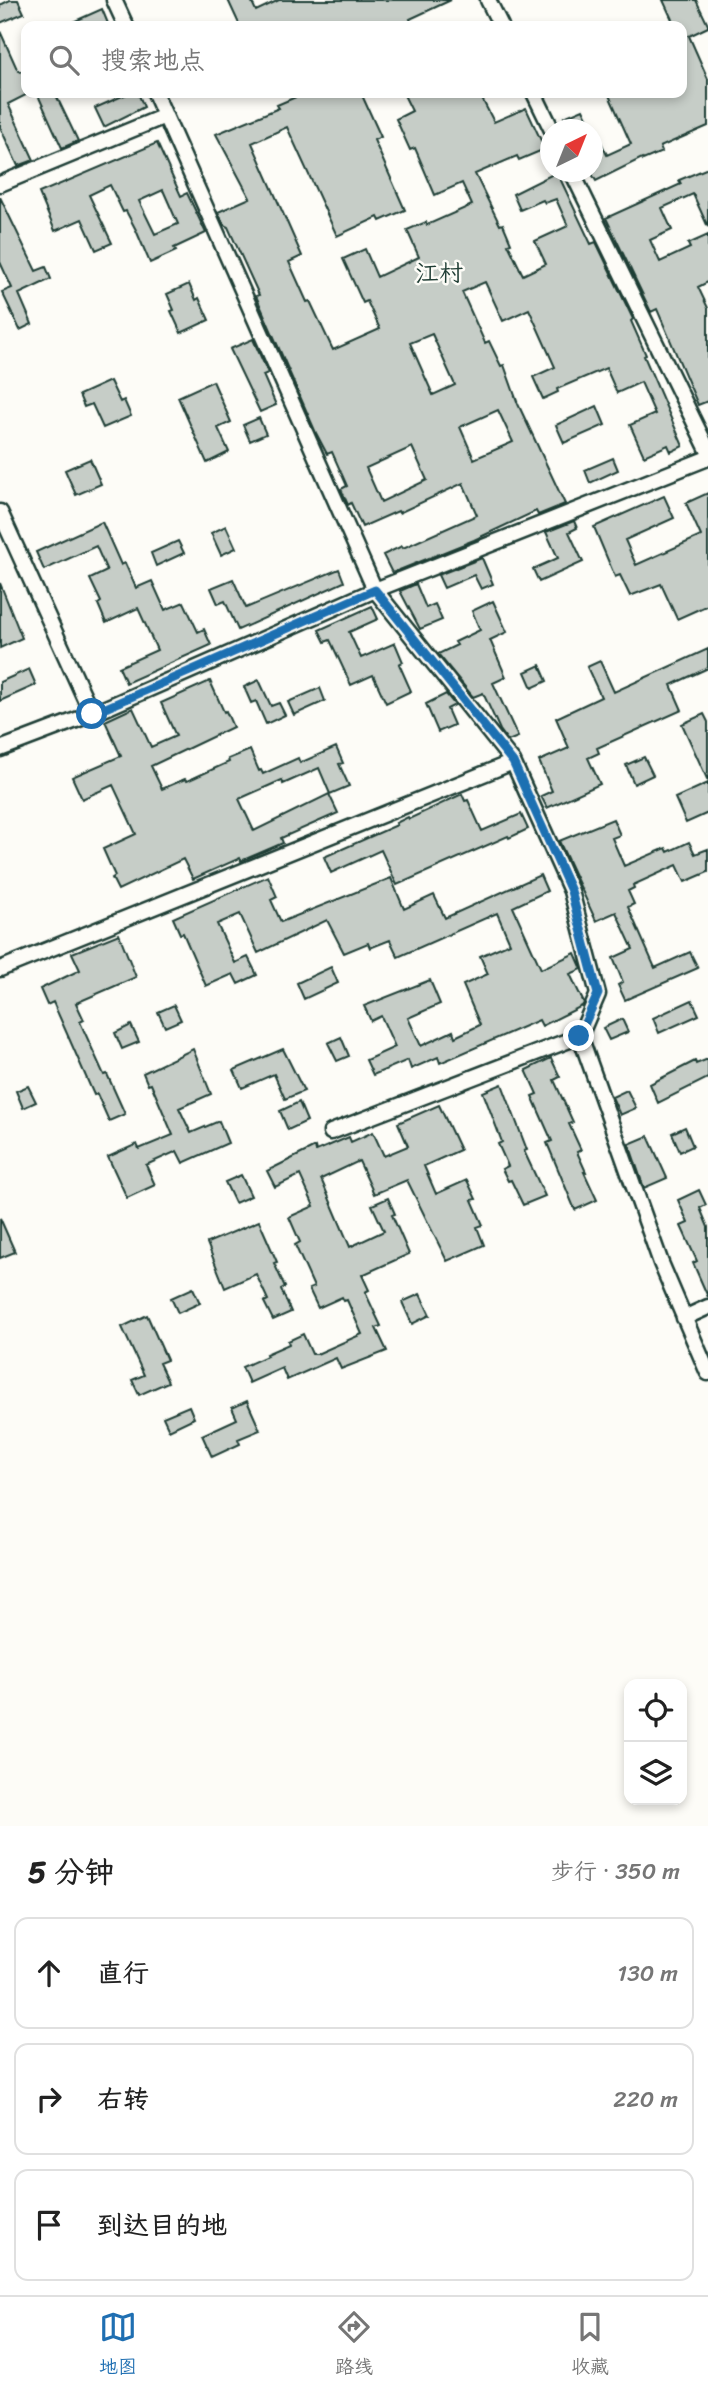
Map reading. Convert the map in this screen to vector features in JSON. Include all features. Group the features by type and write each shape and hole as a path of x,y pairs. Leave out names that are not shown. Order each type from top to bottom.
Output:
{"street":[{"path":"114,0 124,21"},
{"path":"488,0 498,21"},
{"path":"157,98 375,590 513,762 571,891 598,994 579,1036 661,1263 708,1373"},
{"path":"536,98 547,119"},
{"path":"0,184 165,116"},
{"path":"577,182 708,450"},
{"path":"0,749 92,714 375,590 708,458"},
{"path":"0,512 92,714"},
{"path":"0,969 513,762"},
{"path":"331,1132 579,1036"},
{"path":"684,1318 708,1307"}],"building":[{"path":"10,0 18,0 24,13 0,23 0,5"},
{"path":"228,0 251,0 256,11 279,0 451,0 410,19 411,21 238,21"},
{"path":"663,0 696,0 708,25 689,36 708,79 708,126 660,147 662,152 643,160 642,158 603,178 603,146 607,155 631,144 610,98 687,98 687,21 673,21"},
{"path":"102,9 107,21 75,21"},
{"path":"0,31 17,69 21,72 21,98 8,104 34,160 18,166 0,127"},
{"path":"39,98 57,98 78,141 62,148"},
{"path":"118,98 140,98 144,107 104,127 95,108"},
{"path":"293,98 363,98 381,137 374,140 405,210 380,221 378,217 337,236 287,127 252,143 302,256 289,262 333,350 380,329 367,301 363,303 343,259 365,249 377,277 419,257 407,230 426,222 427,225 472,205 462,183 435,195 415,148 410,150 396,119 412,111 406,98 482,98 494,122 526,108 540,138 540,151 519,160 517,156 475,174 500,225 503,224 511,243 508,244 523,275 546,264 535,241 568,226 556,199 545,203 543,200 520,210 513,194 540,180 562,182 591,244 596,242 633,319 631,321 646,355 644,356 683,446 671,452 668,445 644,456 630,425 655,414 641,382 617,393 606,368 557,389 558,392 543,399 533,377 555,367 529,309 503,321 485,282 462,292 485,343 489,341 501,366 504,365 518,404 565,504 538,515 536,511 474,540 392,573 383,555 477,515 463,483 362,527 341,489 347,486 332,452 327,454 316,433 256,296 259,295 228,227 224,225 218,212 250,198 216,134 279,108 277,105","holes":["432,334 455,385 433,395 410,343","498,410 513,442 474,459 460,427","412,447 427,480 381,502 366,468"]},
{"path":"583,109 588,119 565,119 564,117"},
{"path":"157,143 181,196 187,193 206,233 150,263 136,230 126,211 123,212 110,185 89,195 112,243 96,250 82,219 55,231 39,193","holes":["163,190 178,224 155,234 139,201"]},
{"path":"708,168 708,227 693,194 662,208 672,230 650,240 660,262 690,248 688,244 708,235 708,282 698,287 708,308 708,401 698,405 657,309 651,312 606,218 681,184 679,180"},
{"path":"0,197 36,271 46,267 51,279 19,294 32,324 20,330 2,292 12,288 0,262"},
{"path":"189,284 209,320 181,333 167,294"},
{"path":"253,339 268,373 263,375 276,405 260,412 230,349"},
{"path":"110,381 120,402 124,400 131,416 103,428 92,404 84,407 79,395"},
{"path":"213,381 231,422 218,428 229,452 207,463 178,397"},
{"path":"597,406 605,425 564,443 556,425"},
{"path":"259,418 266,434 250,441 243,425"},
{"path":"613,458 618,470 590,483 585,470"},
{"path":"90,459 101,484 76,495 65,470"},
{"path":"708,493 708,605 677,619 661,584 630,596 620,575 615,577 594,527 664,496 674,518 625,540 636,565 701,536 686,503"},
{"path":"574,521 577,528 569,532 583,562 539,582 533,569 558,558 546,532"},
{"path":"102,522 121,565 125,563 136,588 152,581 165,610 184,602 198,632 204,629 211,645 126,683 119,667 157,650 138,608 106,623 98,604 101,602 90,579 107,571 96,546 44,570 36,552"},
{"path":"226,526 236,548 221,555 211,533"},
{"path":"178,541 184,553 156,566 151,553"},
{"path":"482,558 493,584 481,589 474,575 444,588 438,575"},
{"path":"339,569 344,582 238,630 225,601 218,604 211,588 233,579 246,608"},
{"path":"0,583 22,638 0,648"},
{"path":"416,584 426,608 435,604 442,620 420,629 400,591"},
{"path":"493,601 507,632 490,640 506,677 493,683 518,737 508,741 483,693 473,697 438,654 480,630 472,611"},
{"path":"372,606 378,619 349,632 361,658 395,643 403,662 399,664 411,691 386,703 373,675 351,685 330,640 325,642 319,630"},
{"path":"708,649 708,668 671,685 682,710 597,748 599,753 588,758 600,784 547,808 541,796 552,791 539,761 569,748 556,718 601,697 587,667 600,661 614,692"},
{"path":"540,665 547,681 532,688 525,672"},
{"path":"29,669 36,685 0,701 0,682"},
{"path":"259,680 271,706 279,703 285,715 266,724 256,701 251,703 244,687"},
{"path":"210,681 233,727 151,766 162,789 185,779 187,781 250,750 263,774 298,758 300,763 336,747 343,763 339,764 349,786 330,794 319,768 283,784 282,780 239,799 254,831 329,794 338,813 281,838 283,843 193,879 183,859 118,890 103,849 136,834 113,785 82,799 72,777 121,756 105,721 133,708 151,747 176,736 161,703"},
{"path":"320,688 325,701 294,715 288,702"},
{"path":"446,694 455,705 447,709 454,725 438,732 426,704"},
{"path":"704,714 708,722 708,781 682,724"},
{"path":"644,757 653,775 634,784 626,765"},
{"path":"708,783 708,813 686,823 675,798"},
{"path":"462,794 465,801 468,800 482,831 521,814 528,829 397,885 381,850 331,873 324,857"},
{"path":"613,819 620,835 612,838 624,866 666,848 668,852 689,842 695,854 708,849 708,872 685,882 677,865 633,885 634,888 628,891 634,904 628,907 655,968 690,952 698,968 625,1000 618,985 623,982 613,958 633,949 616,912 596,921 559,841"},
{"path":"540,875 547,891 513,907 541,969 575,953 582,969 570,974 584,1003 582,1006 542,1026 539,1020 440,1063 438,1057 411,1069 408,1060 373,1075 366,1060 395,1047 381,1016 371,1021 364,1006 430,980 440,1004 408,1018 421,1046 453,1031 455,1037 480,1025 463,985 488,974 480,956 510,943 497,913 398,957 390,940 370,948 368,943 344,953 327,920 258,953 240,914 217,924 235,963 248,957 257,975 238,984 233,974 206,986 183,933 180,934 173,918 268,876 277,897 271,900 281,922 391,878 404,909 434,895 445,918"},
{"path":"119,934 136,977 76,1003 84,1020 80,1022 125,1114 109,1121 97,1094 94,1095 53,1002 47,1005 40,989 80,970 72,953"},
{"path":"331,967 338,983 304,999 297,983"},
{"path":"692,1000 699,1015 659,1033 653,1018"},
{"path":"174,1005 181,1020 165,1027 158,1012"},
{"path":"622,1019 628,1032 609,1040 603,1028"},
{"path":"131,1025 139,1042 122,1049 115,1033"},
{"path":"341,1037 349,1056 337,1061 328,1043"},
{"path":"193,1049 211,1094 179,1108 191,1133 219,1121 228,1143 183,1163 177,1151 146,1165 155,1185 127,1198 108,1157 137,1144 139,1149 173,1135 151,1084 148,1085 143,1073"},
{"path":"283,1049 304,1091 285,1099 274,1074 242,1088 234,1070"},
{"path":"551,1058 560,1077 554,1080 573,1122 569,1124 581,1150 577,1152 597,1200 575,1210 547,1143 552,1141 532,1096 537,1094 526,1070"},
{"path":"708,1059 708,1078 658,1103 650,1084 695,1061 696,1064"},
{"path":"502,1084 527,1150 524,1151 545,1196 523,1205 511,1180 508,1181 502,1169 508,1166 498,1144 502,1142 483,1092"},
{"path":"28,1086 36,1102 23,1108 16,1091"},
{"path":"627,1090 636,1108 620,1115 612,1097"},
{"path":"299,1102 307,1121 288,1130 280,1111"},
{"path":"439,1105 460,1150 424,1166 436,1194 467,1180 476,1199 472,1200 483,1225 477,1227 484,1245 447,1261 407,1180 374,1194 359,1161 321,1179 350,1247 384,1231 372,1205 388,1198 395,1214 392,1215 409,1254 362,1275 369,1290 365,1292 381,1326 376,1328 387,1351 341,1369 336,1358 287,1380 282,1368 249,1383 242,1367 267,1356 266,1354 289,1344 288,1341 303,1334 312,1354 317,1354 362,1334 347,1300 344,1301 342,1297 318,1308 309,1289 314,1287 295,1245 300,1242 289,1217 314,1206 300,1175 275,1187 267,1171 315,1147 316,1151 349,1137 351,1142 373,1132 384,1156 408,1146 398,1123"},
{"path":"685,1127 693,1146 680,1152 672,1133"},
{"path":"648,1136 667,1178 644,1188 629,1144"},
{"path":"241,1175 251,1196 235,1203 225,1182"},
{"path":"699,1190 706,1205 700,1208 708,1227 708,1297 693,1263 697,1261 681,1226 688,1223 678,1200"},
{"path":"0,1218 15,1252 0,1258"},
{"path":"259,1221 277,1262 274,1263 285,1287 281,1289 291,1312 273,1320 264,1302 268,1300 256,1274 225,1288 207,1243"},
{"path":"193,1288 200,1303 178,1313 171,1298"},
{"path":"420,1294 430,1315 412,1324 402,1302"},
{"path":"147,1315 167,1360 159,1363 168,1382 139,1395 132,1380 144,1375 122,1327"},
{"path":"247,1401 260,1430 238,1439 240,1444 212,1457 202,1435 237,1419 232,1408"},
{"path":"189,1406 194,1418 169,1430 163,1417"}],"district":[{"name":"江村","path":"439,273"}],"route":[{"path":"92,714 375,590 513,762 571,891 598,994 579,1036"}]}
